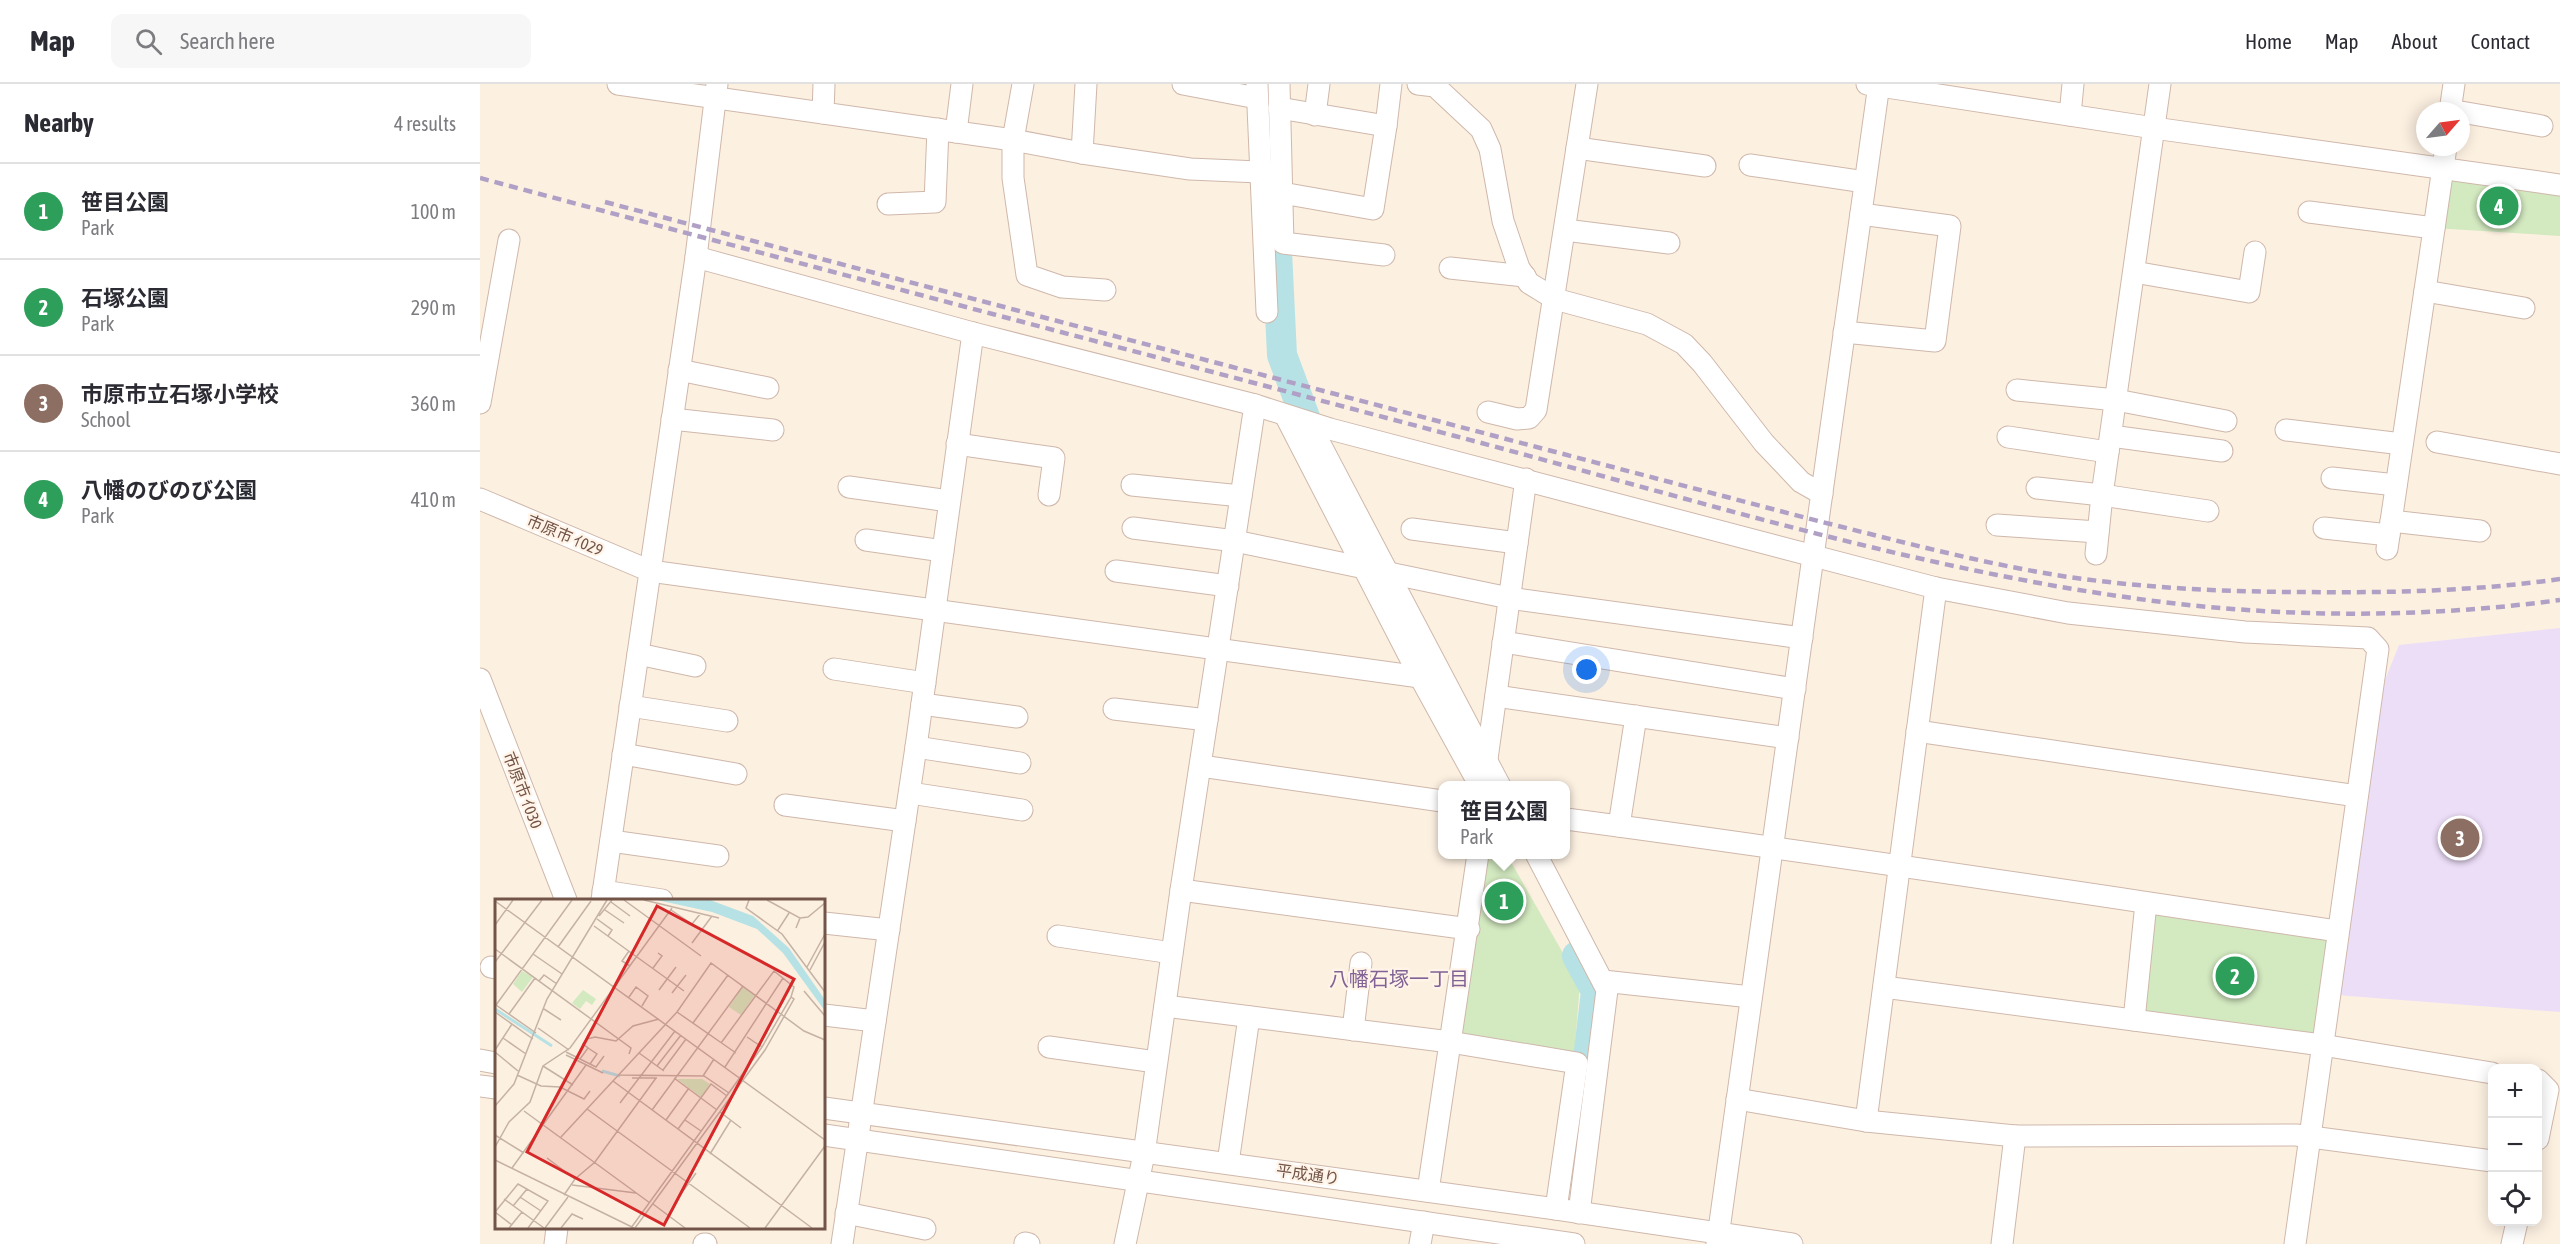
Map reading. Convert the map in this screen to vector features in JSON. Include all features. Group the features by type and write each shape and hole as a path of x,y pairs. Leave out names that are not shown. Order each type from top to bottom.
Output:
{"street":[{"path":"618,84 716,91 823,113 1013,140 1190,169 1259,172"},
{"path":"823,113 824,84"},
{"path":"888,204 935,202 947,130 962,84"},
{"path":"1023,84 1013,140 1013,178 1028,275 1062,287 1105,290"},
{"path":"1083,153 1086,84"},
{"path":"1183,84 1257,91 1267,312"},
{"path":"1279,84 1283,243 1384,255"},
{"path":"1315,115 1319,84"},
{"path":"1282,193 1373,208 1391,84"},
{"path":"1488,412 1517,419 1529,418 1536,410 1587,84"},
{"path":"1718,1239 1861,214 1875,84 2154,128 2444,157 2560,185"},
{"path":"2070,115 2073,84"},
{"path":"2096,554 2109,444 2160,84"},
{"path":"2454,84 2455,102"},
{"path":"1430,85 1481,129 1490,149 1503,222 1519,268 1529,283 1555,299 1647,324 1684,344 1702,363 1764,443 1801,482 1822,494"},
{"path":"647,899 603,896 696,257 716,91"},
{"path":"1279,108 1386,126"},
{"path":"2470,114 2542,126"},
{"path":"1577,148 1705,166"},
{"path":"2389,535 2444,157"},
{"path":"1750,165 1865,182"},
{"path":"2309,212 2434,228"},
{"path":"1844,332 1935,341 1950,226 1861,214"},
{"path":"1565,230 1669,243"},
{"path":"480,403 509,240"},
{"path":"2134,272 2249,292 2255,252"},
{"path":"696,257 973,333 1255,405 1309,423 1814,554 1936,588 2068,613 2245,632 2368,638 2378,649 2295,1244"},
{"path":"1450,268 1525,276"},
{"path":"2425,291 2524,308"},
{"path":"842,1244 910,793 973,333"},
{"path":"679,370 768,388"},
{"path":"2017,390 2116,400 2226,421"},
{"path":"1125,1244 1144,1154 1181,890 1255,405"},
{"path":"1285,415 1420,677 1477,781"},
{"path":"672,419 772,430"},
{"path":"1309,423 1498,781"},
{"path":"2286,430 2402,444"},
{"path":"2008,437 2222,451"},
{"path":"2437,442 2560,464"},
{"path":"957,444 1054,458 1049,495"},
{"path":"2332,478 2396,484"},
{"path":"1487,759 1526,479"},
{"path":"1132,485 1242,496"},
{"path":"849,487 950,501"},
{"path":"2037,488 2103,495 2208,511"},
{"name":"市原市 ｲ029","path":"480,499 650,571 1420,677"},
{"path":"1997,525 2098,532"},
{"path":"1133,528 1234,541 1509,598 1802,638"},
{"path":"2324,528 2389,535 2480,531"},
{"path":"1412,529 1517,543"},
{"path":"866,540 943,551"},
{"path":"1116,571 1228,586"},
{"path":"1866,1121 1936,588"},
{"path":"1503,642 1795,689"},
{"path":"638,654 695,666"},
{"path":"834,669 925,683"},
{"name":"市原市 ｲ030","path":"480,679 566,899"},
{"path":"1496,696 1788,738"},
{"path":"922,704 1017,717"},
{"path":"630,706 727,721"},
{"path":"1114,709 1207,720"},
{"path":"1618,826 1636,716"},
{"path":"1917,731 2357,795"},
{"path":"916,747 1020,763"},
{"path":"623,754 736,774"},
{"path":"1201,766 1438,800"},
{"path":"910,793 1022,810"},
{"path":"785,805 905,821"},
{"path":"1570,820 1773,846 1899,867 2338,931"},
{"path":"611,841 718,856"},
{"path":"1428,1191 1469,929 1478,859"},
{"path":"1538,859 1607,990 1579,1212"},
{"path":"1181,890 1469,929"},
{"path":"2134,1020 2146,903"},
{"path":"825,923 889,930"},
{"path":"1058,936 1172,953"},
{"path":"1353,1030 1361,963"},
{"path":"1603,981 1751,997"},
{"path":"1884,987 2322,1045 2488,1071"},
{"path":"1165,1006 1450,1042 1577,1063 1556,1209"},
{"path":"825,1015 875,1021"},
{"path":"1228,1163 1249,1017"},
{"path":"1049,1047 1156,1062"},
{"path":"480,1060 495,1063"},
{"path":"480,1086 495,1088"},
{"path":"2542,1121 2548,1093"},
{"path":"1737,1099 1866,1121 2015,1136 2296,1136 2488,1160"},
{"name":"平成通り","path":"825,1108 1144,1154 1228,1163 1579,1212 1718,1239 1792,1244"},
{"name":"平成通り","path":"825,1135 1574,1244"},
{"path":"2002,1244 2015,1136"},
{"path":"846,1213 925,1228"},
{"path":"1420,1244 1424,1222"},
{"path":"2512,1244 2516,1226"},
{"path":"555,1244 557,1229"}],"shaded area":[{"path":"2560,628 2560,1012 2336,995 2385,680 2399,645"}],"green space":[{"path":"2443,167 2560,185 2560,236 2434,228"},
{"path":"1480,859 1509,859 1580,983 1574,1058 1455,1039"},
{"path":"2150,908 2334,934 2319,1041 2138,1017"}],"waterway":[{"path":"1275,210 1282,355 1316,447"},
{"path":"1577,956 1596,991 1588,1059"}],"railway":[{"path":"480,178 1791,527 1961,567 2132,598 2185,605 2292,612 2346,614 2453,611 2560,600"},
{"path":"605,202 1818,521 2031,571 2153,586 2276,592 2433,590 2560,579"}],"place":[{"name":"八幡のびのび公園","path":"2499,206"},
{"name":"市原市立石塚小学校","path":"2460,838"},
{"name":"笹目公園","path":"1504,901"},
{"name":"石塚公園","path":"2235,976"}],"district":[{"name":"八幡石塚一丁目","path":"1399,979"}]}
